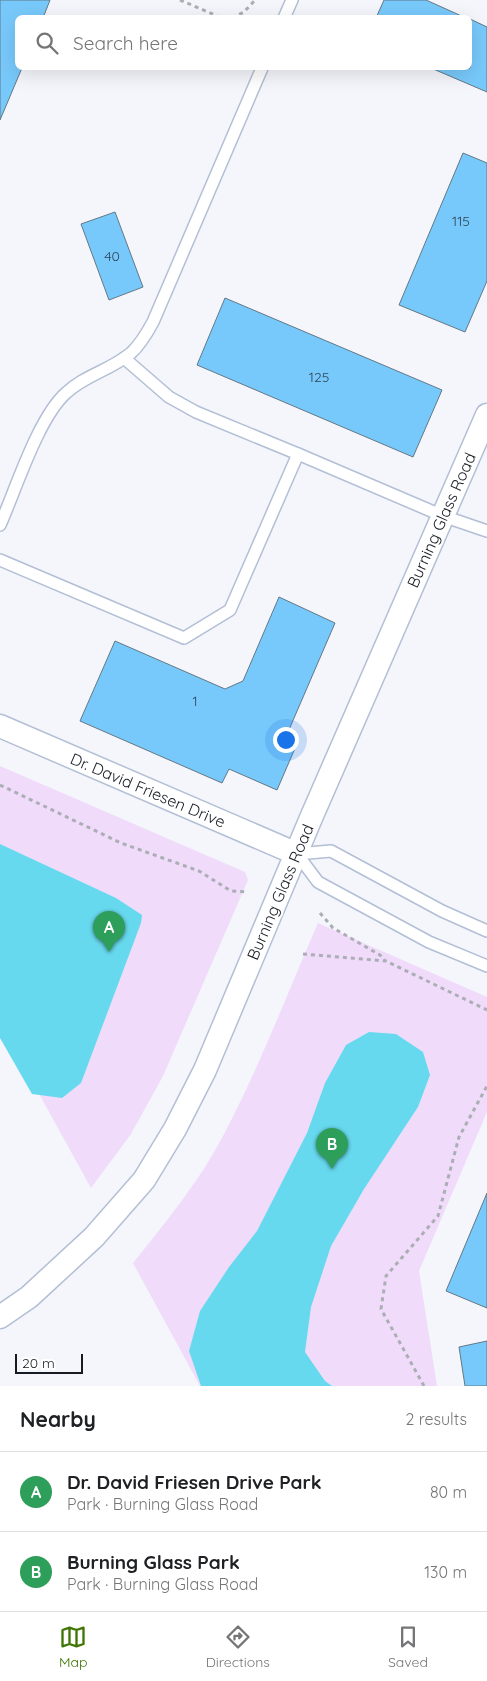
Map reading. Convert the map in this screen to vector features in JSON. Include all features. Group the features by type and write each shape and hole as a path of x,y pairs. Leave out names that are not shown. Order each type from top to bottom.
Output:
{"street":[{"name":"Burning Glass Road","path":"0,1317 29,1297 94,1237 144,1180 175,1129 205,1070 487,415"},
{"name":"Dr. David Friesen Drive","path":"0,726 297,854"}],"lane":[{"path":"285,15 292,0"},
{"path":"0,525 46,415 66,393 88,377 132,352 153,322 261,70"},
{"path":"124,358 169,397 196,412 443,516 487,531"},
{"path":"0,560 184,638 230,610 298,454"},
{"path":"297,854 331,851 442,911 487,931"},
{"path":"297,854 318,882 429,942 487,966"}],"path":[{"path":"180,0 215,15"},
{"path":"238,15 244,12 255,0"},
{"path":"0,785 121,843 199,871 231,891 248,892"},
{"path":"320,913 333,928 380,955 386,961 487,1010"},
{"path":"303,954 386,961"},
{"path":"424,1386 381,1308 386,1276 438,1216 459,1137 487,1086"}],"shaded area":[{"path":"0,766 245,872 248,880 163,1076 131,1134 91,1188 0,1023"},
{"path":"318,923 487,997 487,1112 419,1271 437,1386 200,1386 133,1263 192,1186 214,1153 261,1057"}],"water":[{"path":"0,844 116,898 142,915 141,923 81,1083 62,1098 32,1094 0,1038"},
{"path":"369,1032 396,1034 423,1052 430,1075 418,1107 364,1189 331,1246 311,1307 305,1352 325,1381 332,1386 201,1386 189,1351 200,1311 229,1267 257,1231 307,1133 325,1083 346,1045"}],"building":[{"path":"0,0 50,0 44,15 15,15 15,70 21,70 0,120"},
{"path":"384,0 426,0 459,15 377,15"},
{"path":"472,20 487,27 487,92 436,70 472,70"},
{"path":"463,153 487,163 487,281 465,332 399,305"},
{"path":"115,212 143,287 109,300 81,224"},
{"path":"225,298 442,390 413,457 197,365"},
{"path":"279,597 335,623 288,732 295,735 291,744 296,746 277,790 229,769 222,783 80,721 115,641 225,689 243,681"},
{"path":"487,1193 487,1308 446,1291"},
{"path":"487,1341 487,1386 465,1386 459,1347"}],"place":[{"name":"Dr. David Friesen Drive Park","path":"109,952"},
{"name":"Burning Glass Park","path":"332,1169"}]}
